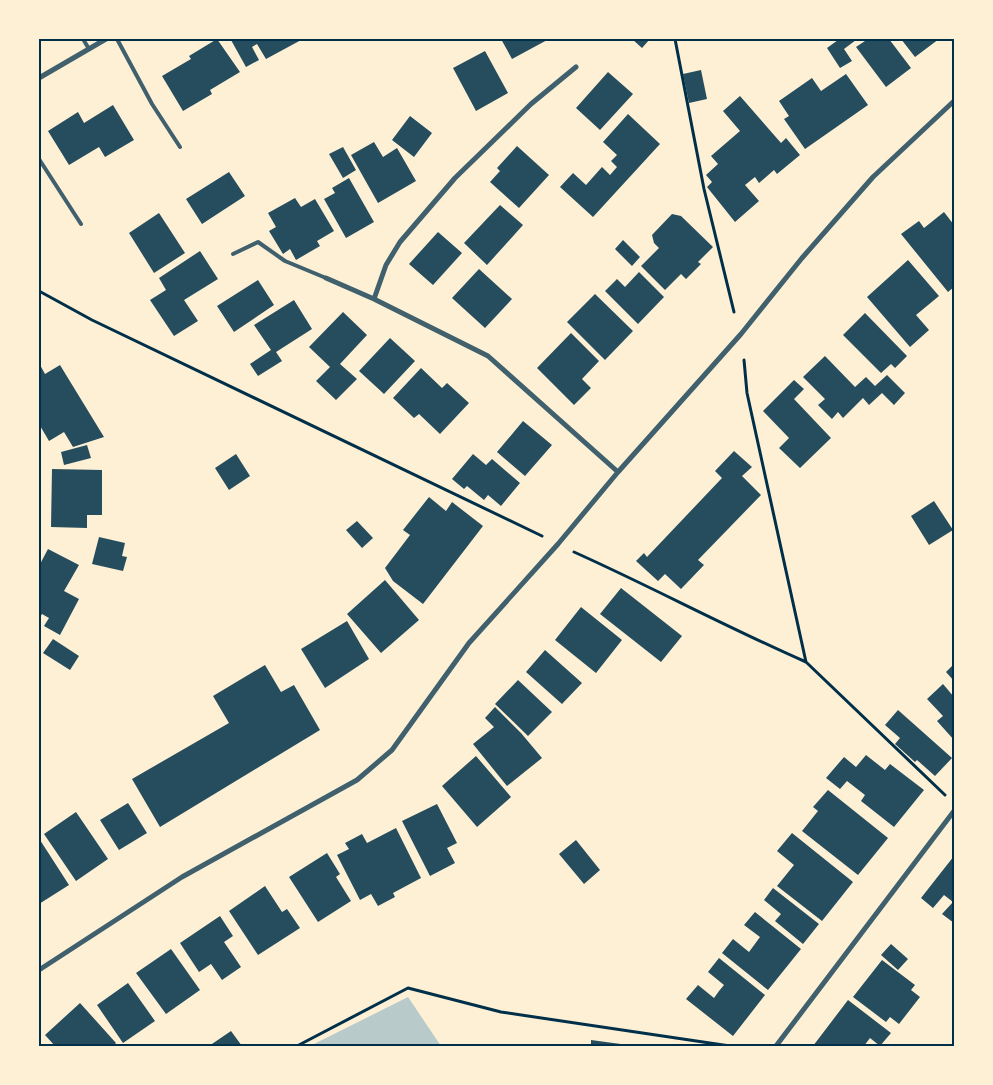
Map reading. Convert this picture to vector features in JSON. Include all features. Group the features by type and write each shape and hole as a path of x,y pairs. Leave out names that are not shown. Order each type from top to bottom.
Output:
{"street":[{"path":"39,78 106,39"},
{"path":"374,299 386,265 400,242 455,178 531,104 576,67"},
{"path":"39,970 182,877 368,772 392,750 469,643 741,334 802,258 873,178 954,101"},
{"path":"326,278 374,299 488,356 618,472"},
{"path":"776,1046 954,811"}],"lane":[{"path":"83,39 88,49"},
{"path":"117,39 152,104 180,147"},
{"path":"39,159 82,224"},
{"path":"233,254 258,242 285,260 326,278"}],"path":[{"path":"806,662 947,797"},
{"path":"297,1046 408,988 501,1012 730,1046"}],"shaded area":[{"path":"408,997 441,1046 310,1046"}],"building":[{"path":"217,39 240,72 210,90 212,94 183,111 162,76 191,59 189,56"},
{"path":"232,39 303,39 266,59 257,44 252,47 259,60 246,67"},
{"path":"501,39 549,39 512,59"},
{"path":"632,39 650,39 642,48"},
{"path":"837,39 856,40 844,49 852,61 840,68 827,48"},
{"path":"868,39 889,39 911,68 886,87 856,47"},
{"path":"901,39 939,39 915,57"},
{"path":"485,51 508,93 476,111 453,68"},
{"path":"701,70 707,99 689,103 683,74"},
{"path":"608,72 633,94 600,130 576,108"},
{"path":"846,74 868,105 805,149 784,119 789,116 779,101 812,78 821,91"},
{"path":"740,96 781,143 786,138 800,155 777,174 774,170 759,183 755,177 745,185 759,201 735,222 707,187 712,182 706,175 718,164 711,156 740,131 723,111"},
{"path":"113,105 134,140 105,157 99,147 69,165 48,131 78,112 84,123"},
{"path":"628,114 660,144 593,217 560,187 573,173 586,185 602,167 610,175 617,167 611,161 617,155 603,142"},
{"path":"410,116 432,133 414,157 392,140"},
{"path":"374,142 383,157 397,148 416,181 378,203 351,155"},
{"path":"517,146 549,175 519,208 490,182 500,171 497,168"},
{"path":"343,147 356,170 343,178 329,154"},
{"path":"229,172 245,196 202,224 186,199"},
{"path":"349,178 374,222 346,238 324,199 335,193 332,188"},
{"path":"295,198 301,207 315,199 334,231 317,241 320,246 296,260 290,249 283,254 269,231 276,227 268,213"},
{"path":"500,205 523,225 487,265 464,243"},
{"path":"944,212 954,225 954,287 948,292 901,234 919,221 924,228"},
{"path":"159,213 185,253 154,273 129,233"},
{"path":"672,214 681,216 713,247 698,262 701,264 686,279 681,274 665,290 641,266 659,248 654,243 652,235"},
{"path":"438,232 462,253 433,285 409,264"},
{"path":"623,240 640,257 632,266 615,249"},
{"path":"200,251 218,279 184,300 198,321 174,336 150,300 166,290 159,278"},
{"path":"908,260 939,296 916,315 929,330 910,347 867,297"},
{"path":"479,269 512,299 485,328 452,298"},
{"path":"639,272 664,297 638,324 605,291 617,279 625,287"},
{"path":"258,280 274,305 234,332 217,306"},
{"path":"595,294 633,331 605,360 567,322"},
{"path":"294,300 312,329 276,352 282,361 258,376 250,364 271,350 254,325"},
{"path":"343,312 367,335 340,364 357,379 336,400 316,381 330,367 309,347"},
{"path":"865,313 907,356 895,368 891,364 881,373 843,335"},
{"path":"571,333 599,361 582,379 591,388 574,405 537,368"},
{"path":"390,338 415,361 384,394 359,371"},
{"path":"825,356 855,387 866,377 875,386 887,375 905,393 894,405 882,393 869,405 863,398 843,418 838,412 832,419 818,405 825,399 803,377"},
{"path":"39,363 45,374 60,365 104,437 73,447 64,432 49,441 39,424"},
{"path":"421,368 442,388 447,383 469,403 440,434 419,414 414,418 393,398"},
{"path":"794,380 804,389 794,399 831,438 800,468 779,448 789,438 763,411"},
{"path":"523,421 552,445 525,476 497,452"},
{"path":"87,445 91,458 64,465 61,452"},
{"path":"734,451 752,467 742,476 761,495 698,560 704,565 681,589 665,574 658,581 636,561 644,553 647,557 722,478 715,471"},
{"path":"236,454 250,476 229,490 215,468"},
{"path":"473,454 486,465 492,459 520,483 501,506 488,495 484,500 467,486 464,489 452,479"},
{"path":"52,469 102,470 102,515 87,515 87,528 51,527"},
{"path":"429,497 446,511 452,502 483,526 423,604 393,581 385,568 410,535 403,530"},
{"path":"934,501 953,530 929,545 911,516"},
{"path":"357,521 373,538 362,548 346,530"},
{"path":"99,537 125,543 122,556 127,557 123,571 92,564"},
{"path":"48,549 79,565 64,591 79,599 60,635 44,626 49,618 42,614 39,619 39,566"},
{"path":"385,580 419,620 381,653 347,614"},
{"path":"621,588 682,636 661,662 600,614"},
{"path":"581,607 622,640 596,673 555,640"},
{"path":"347,621 369,659 325,688 301,649"},
{"path":"53,639 79,656 70,670 43,653"},
{"path":"545,650 582,683 562,704 526,672"},
{"path":"954,664 954,681 946,672"},
{"path":"265,665 281,692 294,685 320,730 160,827 132,779 229,723 213,696"},
{"path":"518,680 552,712 528,736 495,704"},
{"path":"943,684 954,697 954,740 937,721 943,716 927,699"},
{"path":"495,707 542,758 507,786 473,744 494,727 485,718"},
{"path":"898,710 952,758 935,776 917,760 915,762 895,744 900,738 885,725"},
{"path":"866,755 885,770 890,764 924,790 894,827 861,801 865,795 847,781 840,789 826,778 844,757 856,767"},
{"path":"476,756 511,797 477,827 442,786"},
{"path":"828,790 888,838 858,875 802,831 818,811 813,807"},
{"path":"128,803 147,833 119,850 100,820"},
{"path":"437,804 457,843 447,848 455,863 430,876 402,821"},
{"path":"76,812 108,859 76,881 44,834"},
{"path":"396,828 421,878 393,893 395,897 378,906 371,894 360,900 337,855 349,849 345,843 362,834 367,843"},
{"path":"792,833 853,882 822,921 777,886 794,865 777,851"},
{"path":"576,840 600,870 584,884 559,854"},
{"path":"39,841 69,885 39,904"},
{"path":"327,853 340,874 336,877 351,901 318,922 289,877"},
{"path":"954,856 954,923 942,914 953,902 944,895 933,908 921,898"},
{"path":"265,886 282,912 287,909 300,928 258,955 229,911"},
{"path":"773,888 819,924 803,944 775,921 781,914 764,900"},
{"path":"755,912 801,949 768,990 722,953 733,939 749,952 760,937 744,925"},
{"path":"220,916 233,936 224,942 241,967 222,980 211,964 199,972 180,943"},
{"path":"891,944 908,959 898,970 881,955"},
{"path":"171,949 200,990 166,1014 136,973"},
{"path":"719,958 765,995 733,1036 686,999 698,985 714,998 724,985 708,972"},
{"path":"882,960 915,985 911,990 920,997 899,1024 890,1017 886,1022 853,997"},
{"path":"128,983 155,1021 123,1043 97,1005"},
{"path":"848,1000 891,1033 880,1046 870,1038 864,1046 813,1046"},
{"path":"80,1003 116,1043 113,1046 55,1046 45,1035"},
{"path":"231,1031 242,1046 209,1046"},
{"path":"591,1040 628,1045 628,1046 591,1046"}]}
